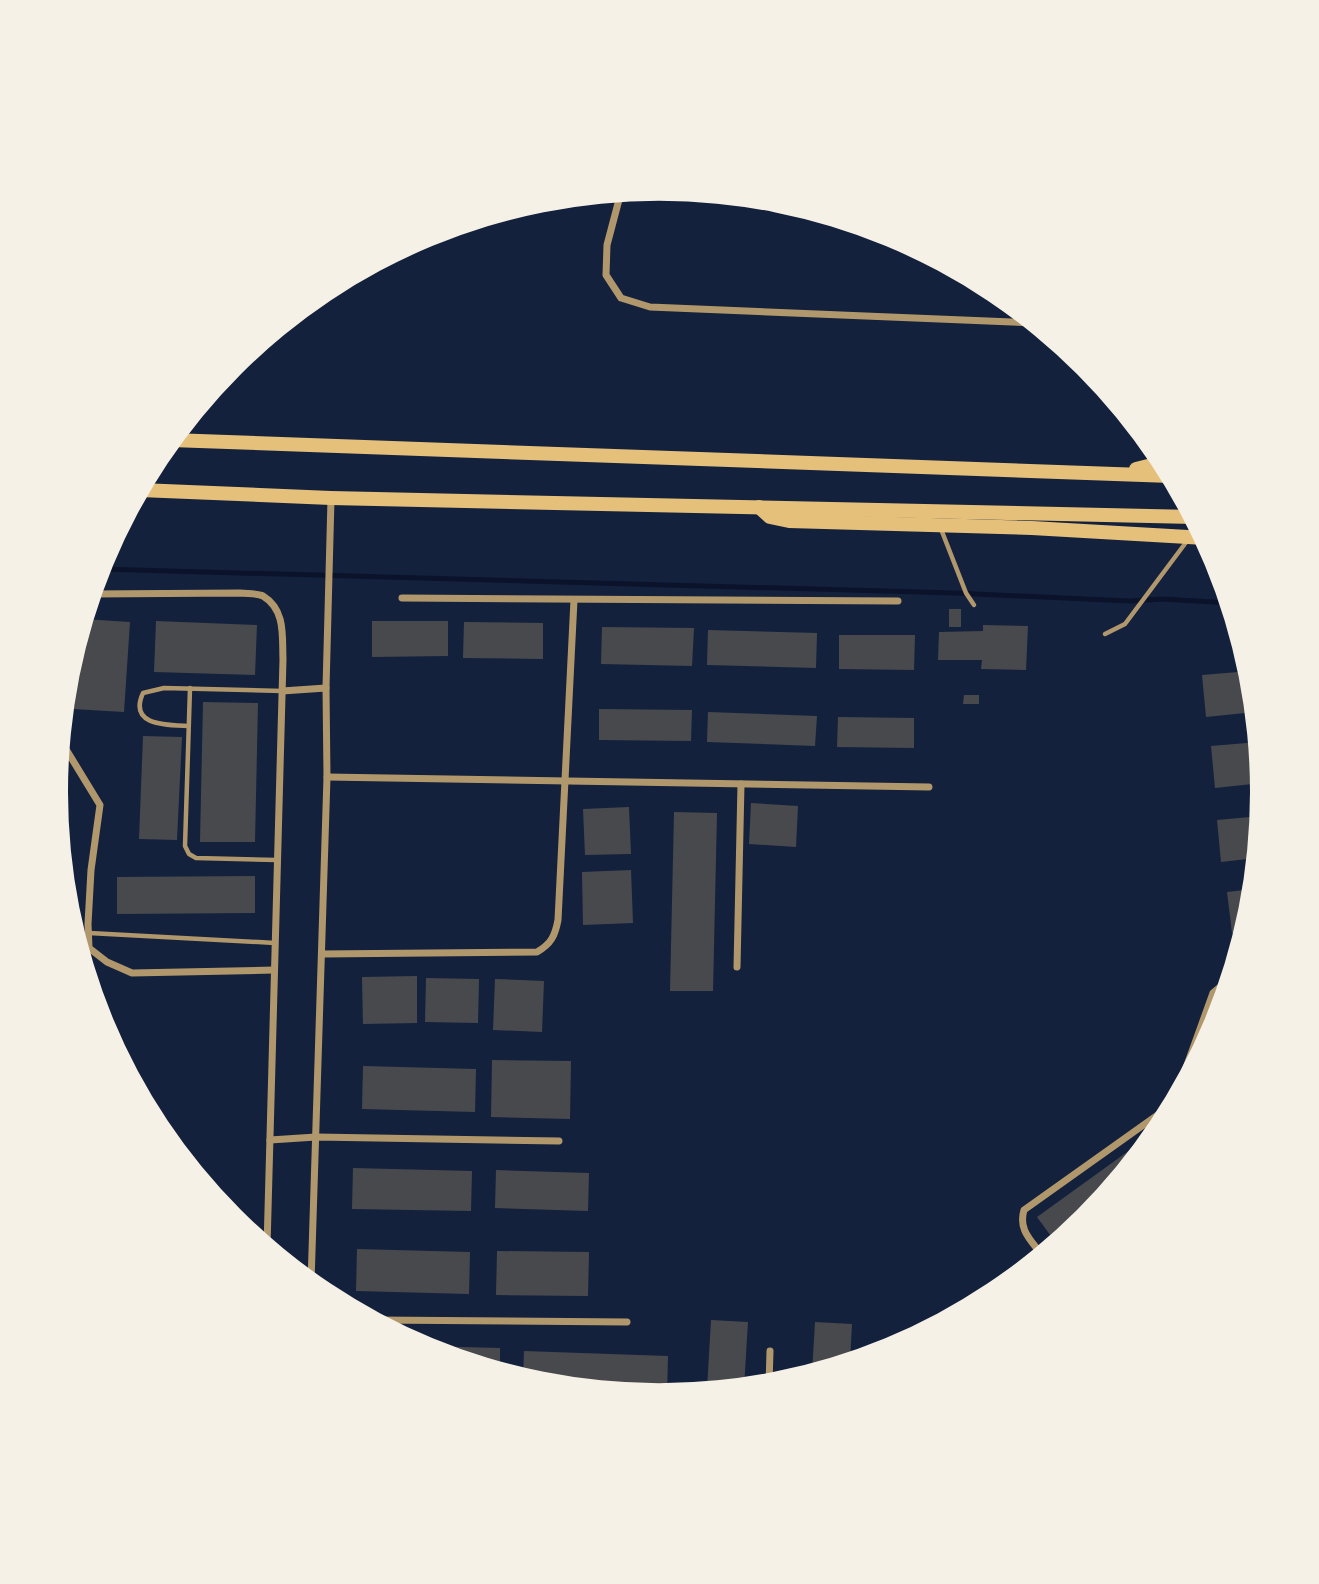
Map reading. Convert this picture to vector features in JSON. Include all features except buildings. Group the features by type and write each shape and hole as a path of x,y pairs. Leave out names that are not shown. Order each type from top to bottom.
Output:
{"highway":[{"path":"184,440 1158,475"},
{"path":"1114,474 1152,465"},
{"path":"151,490 331,498 1183,517"},
{"path":"759,508 770,517 789,521 1193,536"}],"street":[{"path":"618,202 607,245 606,275 621,298 650,307 1018,322"},
{"path":"311,1269 327,777 326,688 331,498"},
{"path":"103,594 240,593 262,596 274,607 282,620 267,1235"},
{"path":"402,598 898,601"},
{"path":"321,954 528,953 548,946 554,937 558,920 575,600"},
{"path":"282,691 326,688"},
{"path":"70,756 100,805 91,870 89,948 107,962 132,973 274,970"},
{"path":"327,777 929,787"},
{"path":"737,967 741,784"},
{"path":"1195,1042 1216,991"},
{"path":"1036,1247 1023,1230 1024,1210 1151,1119"},
{"path":"270,1140 316,1137 559,1141"},
{"path":"395,1320 627,1322"},
{"path":"769,1373 770,1351"}],"lane":[{"path":"940,526 966,593 974,605"},
{"path":"1105,634 1125,624 1195,541"},
{"path":"188,726 161,725 147,719 140,712 138,704 143,693 153,689 190,688 282,691"},
{"path":"190,688 185,846 189,854 196,858 277,860"},
{"path":"88,933 275,943"}],"waterway":[{"path":"112,569 1219,602"}]}
